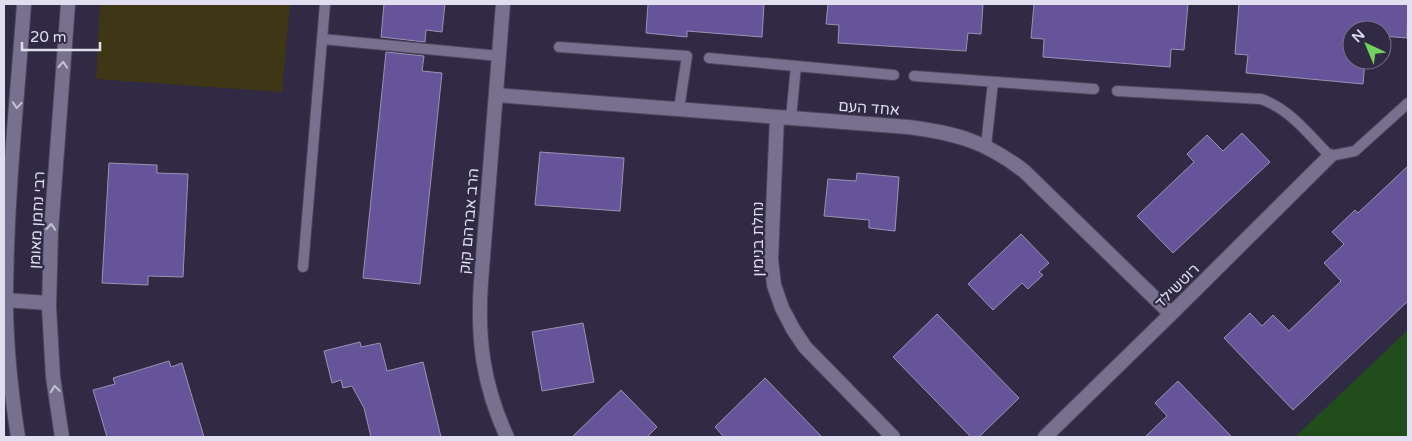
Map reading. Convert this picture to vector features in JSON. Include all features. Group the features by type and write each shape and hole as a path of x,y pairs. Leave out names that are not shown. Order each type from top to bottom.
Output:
{"street":[{"name":"רבי נחמן מאומן","path":"18,437 10,381 5,301 7,229 24,4"},
{"name":"רבי נחמן מאומן","path":"62,437 53,377 49,303 51,231 68,4"},
{"name":"הרב אברהם קוק","path":"503,4 479,328 484,373 490,395 507,437"},
{"name":"אחד העם","path":"496,95 926,130 959,136 986,146 1012,161 1172,314"},
{"name":"נחלת בנימין","path":"784,118 771,259 774,285 792,329 805,346 893,437"},
{"name":"רוטשילד","path":"1045,437 1172,314 1330,156"},
{"path":"5,301 49,303"}],"lane":[{"path":"303,267 325,4"},
{"path":"322,39 499,56"},
{"path":"559,46 687,56 679,110"},
{"path":"709,58 894,75"},
{"path":"784,118 796,66"},
{"path":"914,76 1094,89"},
{"path":"986,146 994,82"},
{"path":"1116,91 1261,99 1274,104 1286,112 1330,156 1355,151 1408,103"}],"green space":[{"path":"1408,330 1408,437 1295,437"}],"sand":[{"path":"100,4 290,4 282,92 96,79"}],"building":[{"path":"384,4 445,4 442,32 426,30 425,42 381,37"},
{"path":"648,4 764,4 762,37 687,31 687,37 646,33"},
{"path":"828,4 983,4 981,34 968,33 966,51 838,43 839,25 826,24"},
{"path":"1034,4 1188,4 1184,50 1171,49 1170,67 1043,57 1044,39 1031,38"},
{"path":"1239,4 1408,4 1407,38 1392,37 1392,20 1342,20 1342,70 1364,70 1363,84 1246,73 1248,55 1235,54"},
{"path":"386,52 424,56 422,71 442,73 420,284 363,278"},
{"path":"1242,133 1270,162 1173,253 1137,216 1194,162 1187,154 1207,135 1223,151"},
{"path":"540,152 624,158 620,211 535,205"},
{"path":"109,163 157,165 157,173 188,174 183,277 148,276 148,285 102,283"},
{"path":"1408,166 1408,301 1293,410 1224,338 1250,313 1262,326 1273,315 1289,331 1341,281 1324,263 1344,244 1332,232 1355,210 1358,213"},
{"path":"857,173 899,177 895,231 869,228 869,220 824,216 828,179 856,181"},
{"path":"1021,234 1049,263 1039,272 1043,275 1028,289 1022,283 993,310 968,284"},
{"path":"937,314 1019,398 979,437 971,437 893,357"},
{"path":"583,323 594,382 542,391 532,332"},
{"path":"360,342 361,347 380,343 387,371 423,362 441,437 371,437 364,408 352,386 343,388 341,380 332,383 324,351"},
{"path":"169,361 171,367 182,363 204,437 107,437 93,390 115,384 113,378"},
{"path":"765,378 822,437 724,437 715,427"},
{"path":"1178,381 1232,437 1145,437 1167,416 1155,403"},
{"path":"621,390 657,427 647,437 572,437"}]}
